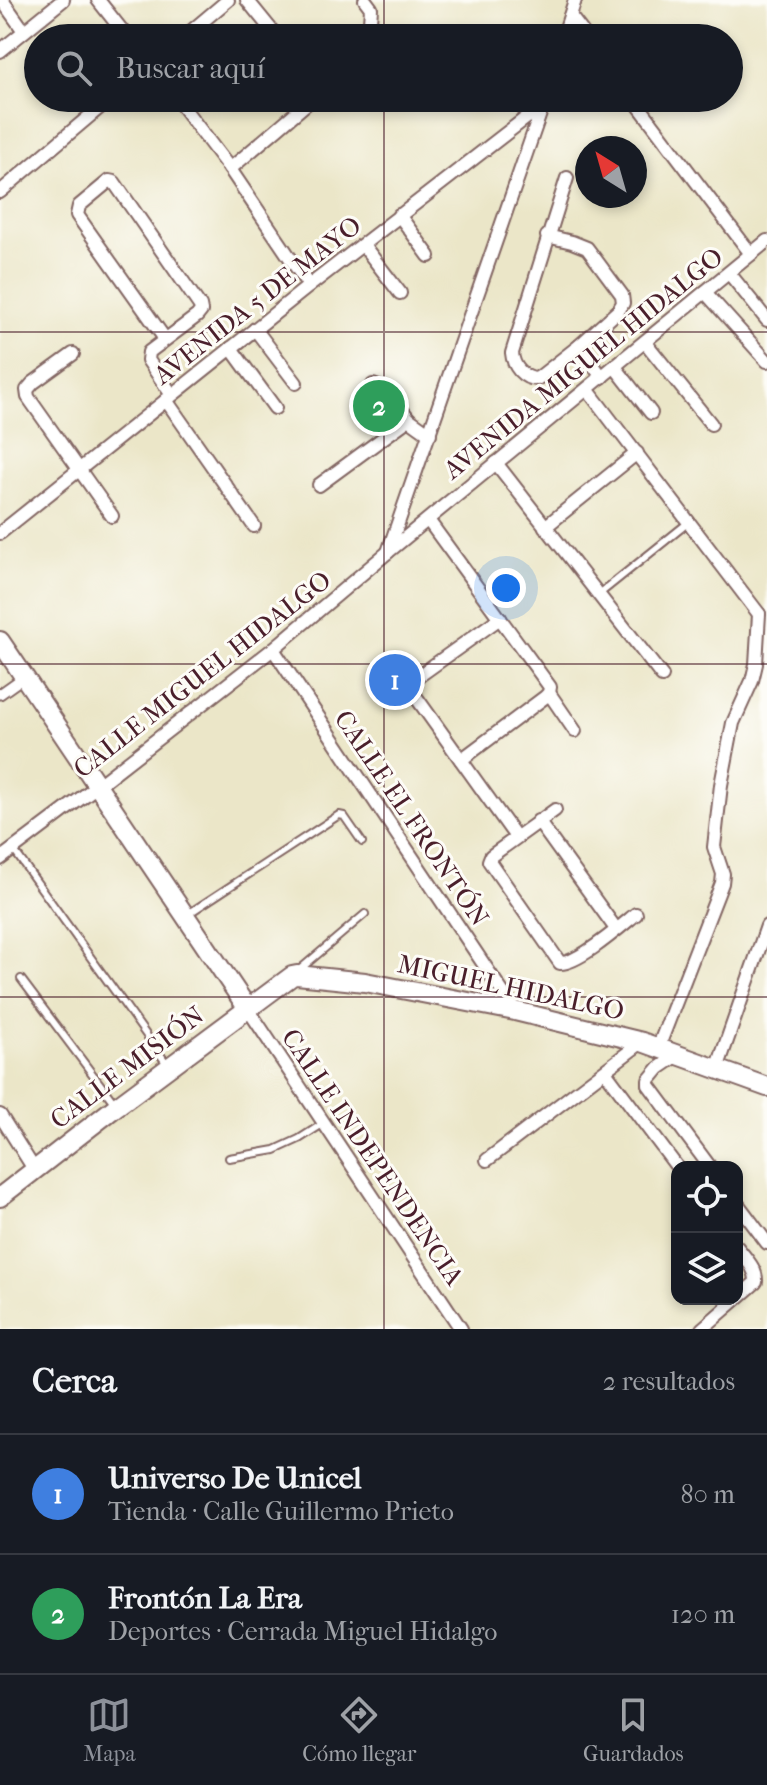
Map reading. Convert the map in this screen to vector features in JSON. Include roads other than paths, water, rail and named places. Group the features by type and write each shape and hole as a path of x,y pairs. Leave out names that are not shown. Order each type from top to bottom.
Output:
{"main road":[{"path":"0,641 248,1009 292,976"},
{"name":"MIGUEL HIDALGO","path":"292,976 365,982 515,1011 650,1045 767,1087"},
{"name":"CALLE MISIÓN","path":"0,1197 248,1009"}],"street":[{"path":"0,51 24,31 2,0"},
{"path":"33,24 63,0"},
{"path":"98,0 117,24"},
{"path":"200,24 228,0"},
{"path":"247,0 267,24"},
{"path":"365,0 371,8 369,24"},
{"path":"567,24 575,0"},
{"path":"570,16 576,24"},
{"path":"0,192 94,112"},
{"path":"187,112 230,169 309,286"},
{"path":"230,169 297,112"},
{"name":"AVENIDA 5 DE MAYO","path":"0,533 531,112"},
{"path":"388,552 541,112"},
{"path":"644,112 751,254"},
{"path":"547,236 587,248 623,303 579,346 537,379 525,376 513,360 514,345 547,236 567,178"},
{"path":"165,339 77,215 79,206 106,183 114,182 200,306 197,316 149,352 148,357 169,398 254,526"},
{"path":"399,215 429,256"},
{"name":"AVENIDA MIGUEL HIDALGO","path":"428,520 767,241"},
{"path":"363,245 400,293"},
{"path":"729,273 767,320"},
{"path":"705,292 767,361"},
{"path":"255,329 296,383"},
{"path":"645,342 711,424"},
{"path":"579,346 602,377"},
{"path":"231,348 275,408"},
{"path":"73,354 33,383 27,390 28,397 112,516"},
{"path":"615,367 651,413"},
{"path":"373,385 389,393 409,419 430,434"},
{"path":"487,1160 605,1071 650,1045 722,883 723,874 714,847 721,785 733,723 752,681 763,612 587,389"},
{"path":"319,485 409,419"},
{"path":"545,527 637,453"},
{"path":"496,463 662,676"},
{"path":"428,520 500,618 575,731"},
{"name":"CALLE MIGUEL HIDALGO","path":"0,859 273,649 428,520"},
{"path":"500,618 416,678 412,683 412,695 516,837"},
{"name":"CALLE EL FRONTÓN","path":"273,649 515,1011"},
{"path":"0,694 24,677"},
{"path":"461,760 549,689"},
{"path":"555,810 491,856 489,864 560,963 569,963 578,958 636,914"},
{"path":"538,821 616,929"},
{"path":"717,1069 767,926"},
{"name":"CALLE INDEPENDENCIA","path":"248,1009 461,1329"},
{"path":"678,1055 654,1073 649,1085 706,1161"},
{"path":"605,1071 672,1161"},
{"path":"0,1115 34,1169"},
{"path":"743,1211 767,1243"},
{"path":"743,1255 755,1271 757,1280 743,1293"},
{"path":"702,1329 730,1305"}],"lane":[{"path":"598,595 690,522"},
{"path":"185,916 339,815 344,816 362,842"},
{"path":"13,849 170,1068"},
{"path":"292,976 365,914"},
{"path":"21,979 117,1106"},
{"path":"229,1158 275,1150 324,1123"}],"place":[{"name":"Frontón La Era","path":"379,406"},
{"name":"Universo De Unicel","path":"395,680"}]}
